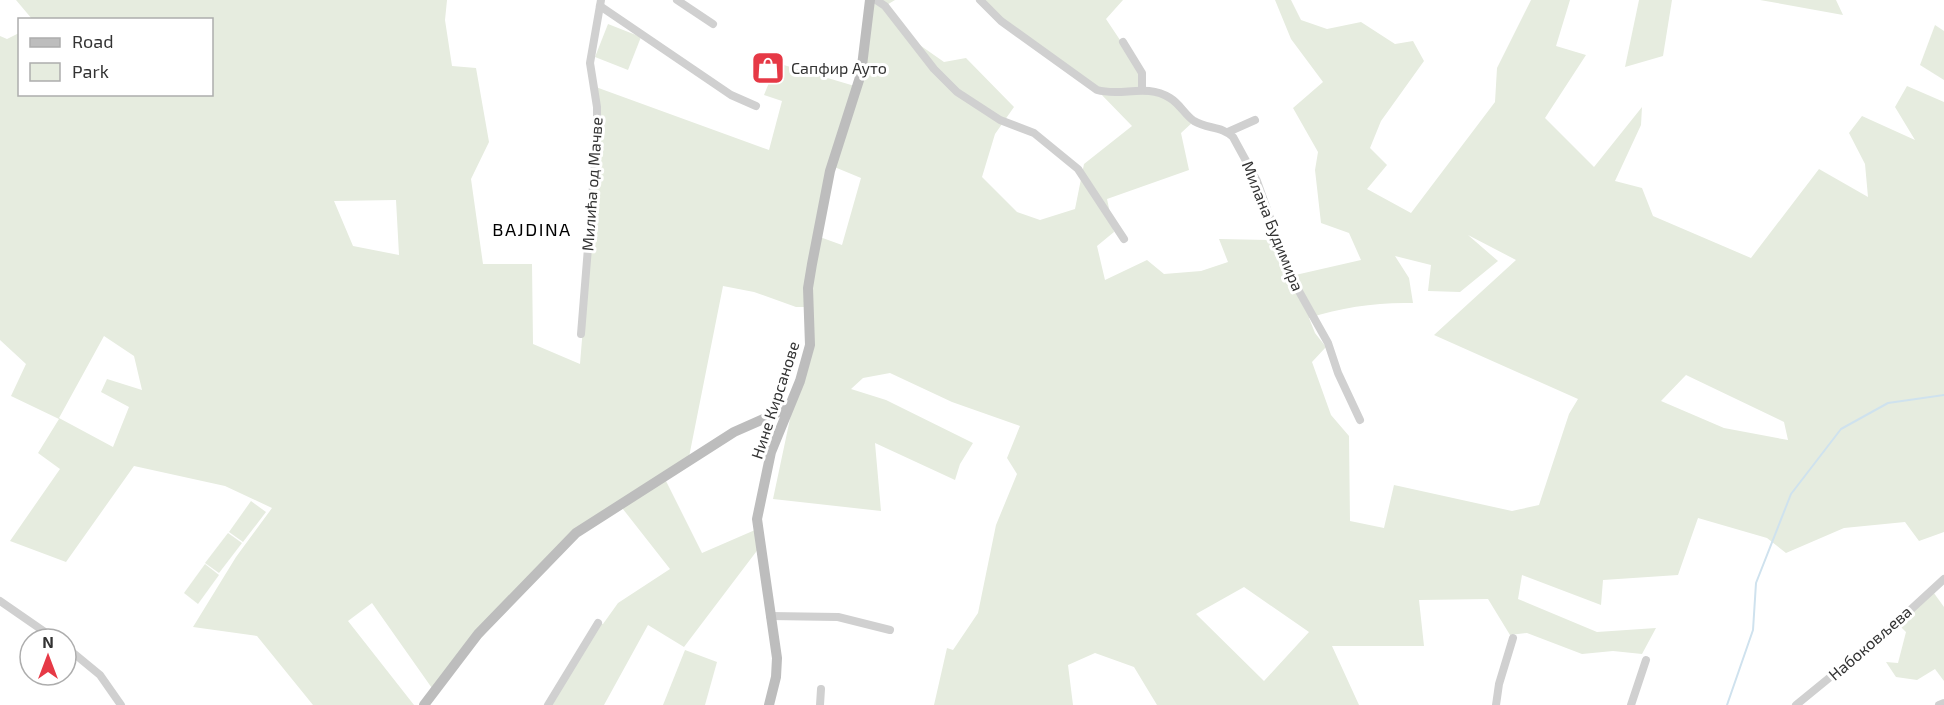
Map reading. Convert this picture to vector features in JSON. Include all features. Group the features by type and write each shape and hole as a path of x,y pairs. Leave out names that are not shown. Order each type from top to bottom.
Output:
{"street":[{"path":"677,0 713,24"},
{"name":"Нине Кирсанове","path":"769,705 777,665 757,519 771,452 793,399 810,345 808,288 825,189 860,81 870,0"},
{"path":"876,0 885,6 934,69 957,92 1000,120 1034,133 1078,169 1124,239"},
{"path":"980,0 1001,21 1097,90 1111,94 1142,89 1173,99 1194,121 1228,132 1255,120"},
{"path":"601,3 730,95 756,106"},
{"name":"Милића од Мачве","path":"581,333 597,137 597,107 590,58 601,3"},
{"path":"1124,42 1142,73 1142,89"},
{"name":"Милана Будимира","path":"1228,132 1257,181 1291,277 1328,343 1338,373 1360,420"},
{"path":"424,705 478,634 576,533 734,432 784,409 793,399"},
{"name":"Набоковљева","path":"1796,705 1894,626 1944,579"},
{"path":"0,601 38,627"},
{"path":"770,616 838,617 890,630"},
{"path":"548,705 598,623"},
{"path":"1496,705 1499,684 1513,638"},
{"path":"78,658 100,675 121,705"},
{"path":"1630,705 1646,660"},
{"path":"820,705 821,689"},
{"path":"1939,705 1944,703"}],"green space":[{"path":"16,0 447,0 445,20 452,66 476,68 489,142 471,179 483,264 532,264 533,344 580,364 595,180 593,86 769,150 782,101 764,95 777,63 858,87 870,0 895,0 885,6 904,34 944,62 966,58 1014,107 995,134 982,177 1017,212 1040,220 1075,209 1084,164 1132,126 1097,90 1081,81 980,0 1123,0 1106,19 1142,73 1142,89 1158,92 1194,121 1181,133 1189,170 1107,199 1114,232 1097,246 1105,280 1147,260 1164,274 1201,271 1228,262 1219,239 1269,240 1279,245 1291,276 1361,260 1349,233 1321,223 1315,170 1318,152 1293,108 1323,82 1291,39 1275,0 1291,0 1301,20 1327,29 1361,22 1395,44 1413,41 1424,61 1381,121 1370,148 1387,165 1367,189 1411,213 1495,102 1497,68 1531,0 1570,0 1556,46 1586,55 1545,118 1594,167 1642,107 1641,125 1615,181 1642,188 1653,216 1751,258 1819,169 1868,197 1865,164 1849,133 1862,116 1915,140 1895,107 1907,86 1944,102 1944,532 1919,541 1905,522 1844,528 1786,553 1767,538 1698,518 1678,575 1603,580 1601,605 1522,575 1518,599 1597,632 1656,628 1642,654 1613,651 1582,654 1527,633 1510,635 1488,599 1419,600 1424,646 1332,646 1359,705 1157,705 1134,667 1095,653 1068,665 1073,705 934,705 947,648 953,650 978,613 996,525 1017,474 1007,458 1020,426 952,402 890,373 863,378 851,389 886,400 973,443 960,464 955,480 875,443 881,511 773,499 801,367 810,345 809,307 796,307 754,292 723,286 689,457 666,481 702,553 755,530 759,548 684,647 648,625 604,705 548,705 598,623 603,624 618,603 670,569 619,504 563,546 434,691 372,603 348,621 414,705 313,705 257,636 193,627 236,557 272,508 225,486 134,466 66,562 10,541 60,469 38,453 59,419 11,396 26,364 0,340 0,36 7,39 18,34 18,96 213,96 213,18 31,18","holes":["832,166 861,178 842,245 817,236","396,200 399,255 353,246 334,201","1468,235 1516,260 1434,335 1578,399 1569,414 1539,505 1512,511 1394,485 1384,528 1350,521 1349,436 1331,415 1312,362 1326,347 1315,333 1309,318 1360,306 1413,303 1409,278 1395,256 1431,265 1428,291 1460,292 1498,261","104,336 134,356 142,390 107,379 101,392 129,407 113,447 59,418","1686,375 1784,422 1788,440 1724,428 1661,401","1244,587 1309,632 1264,681 1196,614"]},
{"path":"1639,0 1672,0 1663,56 1625,67"},
{"path":"1760,0 1836,0 1843,15"},
{"path":"608,24 641,37 628,70 595,57"},
{"path":"1935,25 1944,31 1944,80 1920,65"},
{"path":"251,501 266,512 243,542 229,532"},
{"path":"228,533 242,543 219,573 205,563"},
{"path":"205,564 219,575 198,604 184,593"},
{"path":"1931,589 1944,607 1944,681 1935,669 1917,680 1896,677 1886,662 1898,663 1906,632 1901,627 1902,617"},
{"path":"685,650 717,662 705,705 663,705"}],"waterway":[{"path":"1727,705 1753,630 1756,583 1791,494 1841,429 1888,403 1944,395"}],"place":[{"name":"Сапфир Ауто","path":"768,68"}],"district":[{"name":"BAJDINA","path":"532,230"}]}
